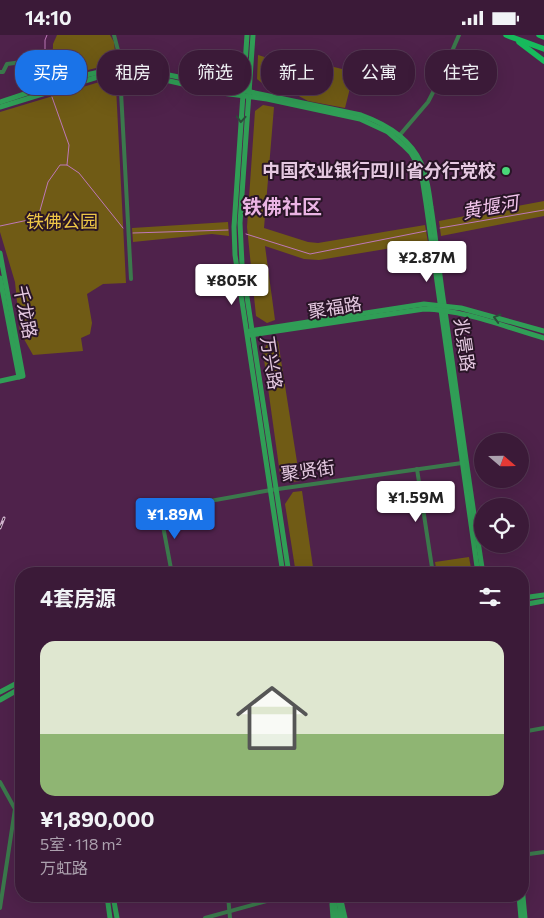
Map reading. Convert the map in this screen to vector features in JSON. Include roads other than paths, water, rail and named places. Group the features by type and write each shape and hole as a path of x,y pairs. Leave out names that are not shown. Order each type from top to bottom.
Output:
{"main road":[{"path":"506,35 544,49"},
{"path":"539,35 544,37"},
{"path":"514,38 544,61"}],"street":[{"path":"114,35 118,50"},
{"path":"246,50 247,35"},
{"name":"万兴路","path":"251,64 253,35"},
{"path":"399,136 428,102 459,35"},
{"path":"0,61 7,64 15,63"},
{"path":"0,72 3,72 7,64"},
{"path":"0,102 97,72"},
{"path":"0,107 97,77"},
{"name":"兆景路","path":"251,94 361,115 379,121 413,149 421,163 426,179 436,237 442,307 477,567"},
{"path":"120,95 131,279"},
{"path":"243,95 234,240 288,567"},
{"name":"万兴路","path":"249,95 240,223 242,264 250,333"},
{"name":"兆景路","path":"251,95 360,119 388,132 404,145 418,165 422,177 482,567"},
{"name":"千龙路","path":"0,253 21,377"},
{"name":"千龙路","path":"0,278 21,377"},
{"path":"442,307 470,310 544,331"},
{"name":"聚福路","path":"250,333 442,307 544,338"},
{"path":"0,381 21,377"},
{"name":"聚贤街","path":"171,567 160,510 274,490 462,463"},
{"path":"417,469 432,567"},
{"path":"274,490 282,567"},
{"path":"529,597 544,595"},
{"path":"529,604 544,601"},
{"path":"0,692 15,684"},
{"path":"0,700 15,691"},
{"path":"529,731 544,728"},
{"path":"0,782 15,809 0,908"},
{"path":"529,854 544,852"},
{"path":"108,902 110,918"},
{"path":"114,902 117,918"},
{"path":"229,902 230,918"},
{"path":"205,918 264,902"},
{"path":"332,902 333,918"},
{"path":"333,902 337,918"},
{"path":"340,902 341,918"},
{"path":"341,902 346,918"},
{"path":"520,902 521,918"},
{"path":"524,902 525,918"}],"waterway":[{"path":"45,50 47,35"},
{"path":"52,97 69,145 67,165"},
{"name":"黄堰河","path":"0,226 33,219 39,214 48,182 60,165 67,165 79,173 123,228"},
{"name":"黄堰河","path":"440,228 544,210"},
{"name":"黄堰河","path":"133,233 228,230"},
{"name":"黄堰河","path":"246,234 310,254 426,231"}],"railway":[{"path":"0,528 4,518"}],"place":[{"name":"中国农业银行四川省分行党校","path":"506,171"}],"district":[{"name":"铁佛社区","path":"282,207"}],"park label":[{"name":"铁佛公园","path":"62,222"}]}
